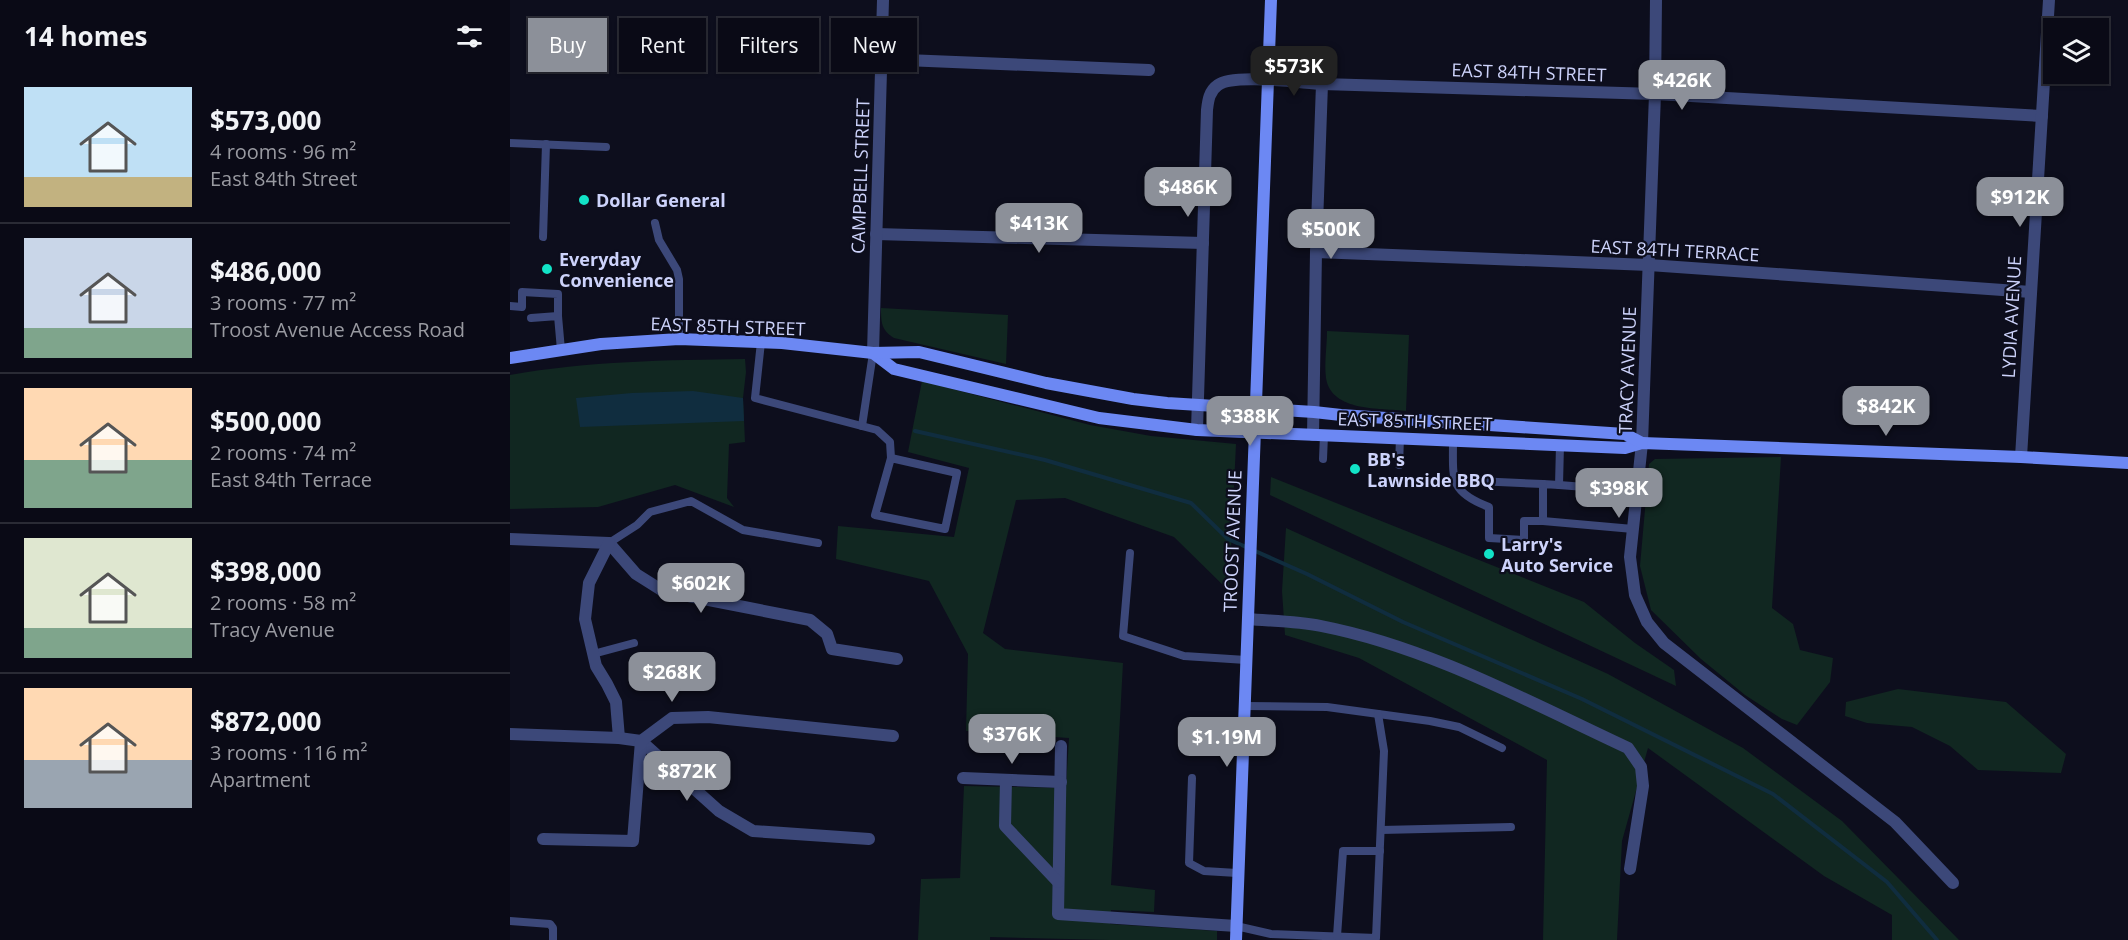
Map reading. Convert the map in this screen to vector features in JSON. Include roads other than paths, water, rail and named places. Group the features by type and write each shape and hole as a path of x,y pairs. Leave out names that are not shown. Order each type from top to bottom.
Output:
{"main road":[{"name":"TROOST AVENUE","path":"1236,940 1271,0"},
{"name":"EAST 85TH STREET","path":"510,358 601,344 679,339 761,342 873,353 919,352 1089,392 1167,403 1625,434 1642,443"},
{"name":"EAST 85TH STREET","path":"873,353 894,369 1088,415 1197,429 1625,448 1642,443 2128,463"}],"street":[{"name":"CAMPBELL STREET","path":"882,18 883,0"},
{"name":"TRACY AVENUE","path":"1656,0 1655,94 1642,443 1630,556 1635,595 1647,622 1665,643 1895,822 1953,882"},
{"name":"LYDIA AVENUE","path":"2021,457 2049,0"},
{"path":"917,60 1149,70"},
{"name":"CAMPBELL STREET","path":"873,353 881,72"},
{"name":"EAST 84TH STREET","path":"1197,429 1206,110 1210,94 1216,85 1226,81 1268,80 1322,84 1655,94 2042,116"},
{"path":"1319,435 1314,412 1316,252 1322,84"},
{"path":"876,234 1203,243"},
{"name":"EAST 84TH TERRACE","path":"1316,252 1649,265 2031,292"},
{"path":"510,539 609,543 636,574 663,591 810,620 827,634 832,649 897,659"},
{"path":"609,543 589,583 585,619 596,666 616,702 620,738"},
{"path":"1248,620 1318,625 1395,645 1433,659 1628,748 1641,767 1643,786 1630,870"},
{"path":"543,839 633,841 641,741 672,718 708,717 893,736"},
{"path":"510,734 620,738 641,741 719,811 753,831 869,839"},
{"path":"1061,746 1058,914 1236,926"},
{"path":"963,778 1061,782"},
{"path":"1006,780 1005,826 1058,882"}],"lane":[{"path":"510,143 606,147"},
{"path":"543,237 546,144"},
{"path":"655,223 659,240 680,279 679,339"},
{"path":"510,306 522,307 522,292 558,294 561,350"},
{"path":"531,318 558,315"},
{"path":"761,342 755,398 877,430 890,442 891,458 875,515 945,529 957,473 891,458"},
{"path":"862,426 873,353"},
{"path":"1319,435 1323,459"},
{"path":"1399,465 1400,438"},
{"path":"1454,441 1454,480 1468,499 1489,507 1489,538 1524,540 1524,521 1633,529"},
{"path":"1559,485 1560,445"},
{"path":"1454,480 1637,491"},
{"path":"1543,521 1544,484"},
{"path":"609,543 650,513 691,501 743,530 818,543"},
{"path":"1130,553 1123,636 1184,656 1246,660"},
{"path":"593,654 634,643"},
{"path":"1245,706 1327,707 1459,727 1502,748"},
{"path":"1236,926 1271,934 1376,938 1384,751 1378,714"},
{"path":"1192,778 1189,863 1204,871 1237,873"},
{"path":"1381,830 1511,827"},
{"path":"1337,936 1343,851 1380,851"},
{"path":"510,921 550,924 553,928 553,940"}],"water":[{"path":"693,391 743,398 744,421 580,427 576,398"}],"waterway":[{"path":"915,431 1045,460 1191,503 1228,539 1307,574 1403,622 1582,699 1773,794 1887,882 1937,940"}],"place":[{"name":"Dollar General","path":"584,200"},
{"name":"Everyday Convenience","path":"547,269"},
{"name":"BB's Lawnside BBQ","path":"1355,469"},
{"name":"Larry's Auto Service","path":"1489,554"}]}
